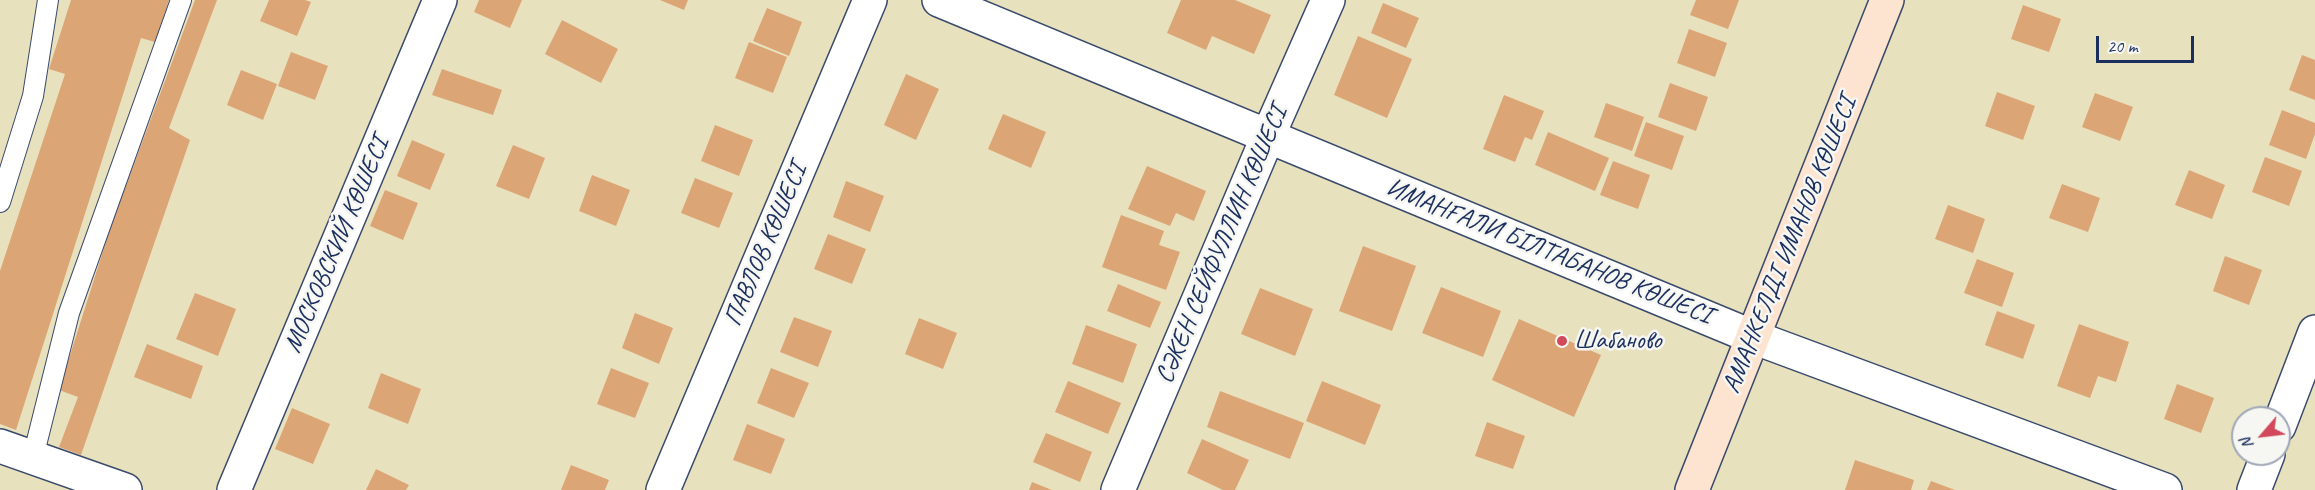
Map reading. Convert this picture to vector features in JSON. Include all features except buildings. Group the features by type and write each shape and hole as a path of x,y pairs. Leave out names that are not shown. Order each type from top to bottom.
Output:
{"main road":[{"name":"АМАНКЕЛДІ ИМАНОВ КӨШЕСІ","path":"1692,490 1887,0"}],"street":[{"name":"МОСКОВСКИЙ КӨШЕСІ","path":"234,490 441,0"},
{"name":"ПАВЛОВ КӨШЕСІ","path":"663,490 870,0"},
{"name":"ИМАНҒАЛИ БІЛТАБАНОВ КӨШЕСІ","path":"939,0 1753,337 2165,490"},
{"name":"СӘКЕН СЕЙФУЛЛИН КӨШЕСІ","path":"1118,490 1328,0"},
{"path":"2287,406 2315,332"},
{"path":"0,446 125,490"},
{"path":"2254,490 2263,466"}],"lane":[{"path":"0,202 33,96 48,0"},
{"path":"33,457 69,313 181,0"}],"place":[{"name":"Шабаново","path":"1562,341"}]}
